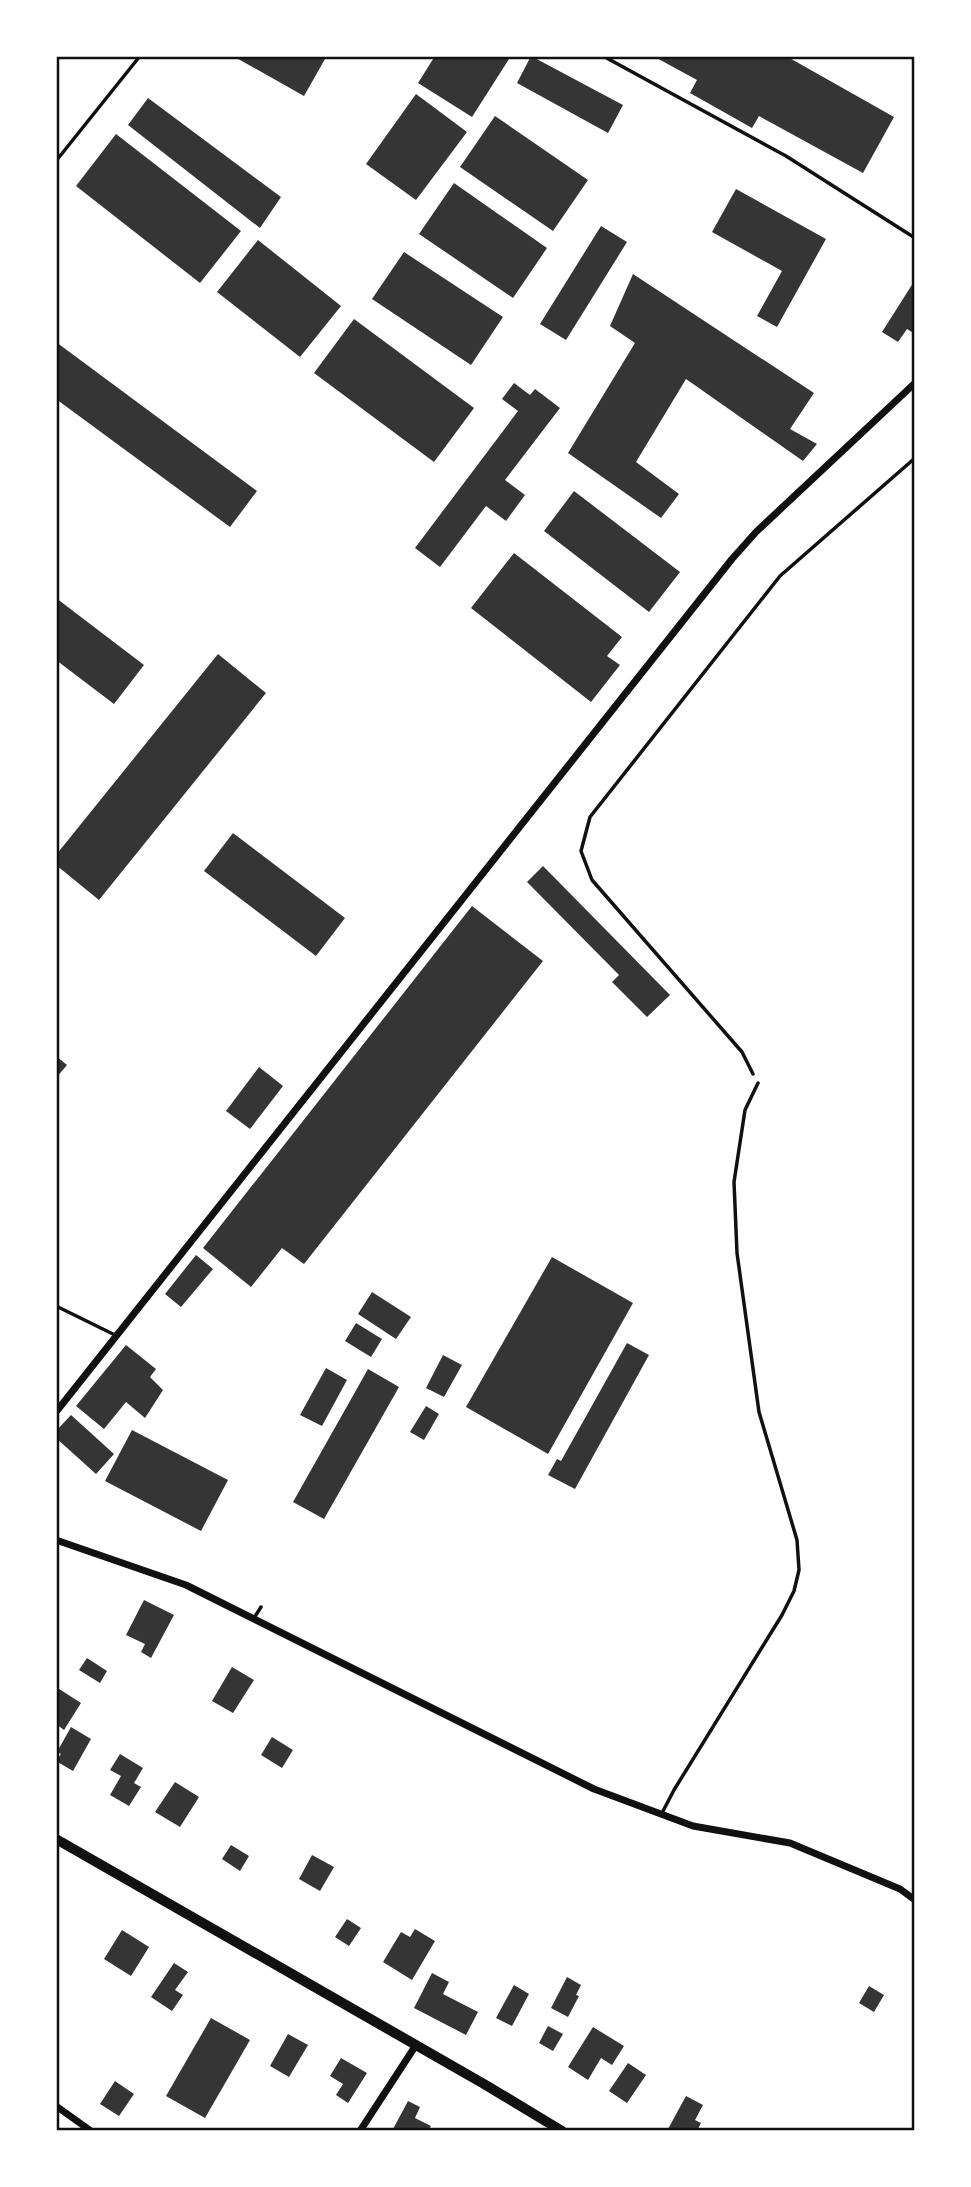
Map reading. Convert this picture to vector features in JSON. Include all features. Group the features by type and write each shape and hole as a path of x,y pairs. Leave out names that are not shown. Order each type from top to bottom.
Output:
{"main road":[{"path":"56,1839 562,2131"}],"street":[{"path":"56,1412 732,559 756,532 915,383"},
{"path":"56,1540 186,1585 594,1789 661,1815 715,1831 790,1843 900,1889 915,1900"},
{"path":"360,2131 415,2045"},
{"path":"56,2106 91,2131"}],"lane":[{"path":"56,161 140,56"},
{"path":"603,56 786,156 915,238"},
{"path":"661,1815 782,1615 794,1591 800,1570 797,1540 759,1412 737,1253 734,1182 745,1110 758,1083"},
{"path":"56,1306 117,1336"},
{"path":"254,1618 261,1607"}],"path":[{"path":"758,1083 742,1052 592,880 581,851 590,817 780,576 915,458"}],"building":[{"path":"233,56 320,56 325,59 304,96"},
{"path":"435,56 511,56 472,117 418,83"},
{"path":"531,56 623,105 608,133 517,83"},
{"path":"653,56 786,56 894,117 863,173 759,116 752,128 690,93 697,80"},
{"path":"416,94 467,132 416,200 366,164"},
{"path":"148,98 281,197 260,228 128,125"},
{"path":"495,116 588,180 553,231 460,167"},
{"path":"116,134 241,231 200,283 76,186"},
{"path":"454,183 547,248 513,298 419,234"},
{"path":"736,189 826,239 777,327 757,316 782,271 712,232"},
{"path":"601,226 627,242 566,340 540,324"},
{"path":"258,240 341,306 300,357 217,292"},
{"path":"404,252 503,317 471,365 372,299"},
{"path":"633,274 814,393 790,429 817,444 803,461 686,379 636,462 679,494 661,518 568,453 635,343 610,326"},
{"path":"915,280 915,334 907,329 898,342 882,332"},
{"path":"354,319 474,408 434,462 314,373"},
{"path":"56,342 257,491 230,527 56,399"},
{"path":"514,383 530,395 535,389 560,408 505,480 525,495 506,521 486,506 440,567 415,548 518,411 502,399"},
{"path":"574,491 680,572 649,612 544,531"},
{"path":"514,553 622,637 607,656 620,665 591,702 471,608"},
{"path":"56,598 144,665 114,704 56,660"},
{"path":"218,654 266,693 99,900 56,865 56,855"},
{"path":"233,833 345,918 316,956 204,871"},
{"path":"543,866 670,995 647,1017 612,982 619,975 527,882"},
{"path":"472,906 543,961 304,1264 282,1248 251,1287 203,1248"},
{"path":"56,1056 67,1065 56,1078"},
{"path":"259,1067 283,1086 250,1129 226,1111"},
{"path":"196,1255 213,1269 181,1307 165,1294"},
{"path":"552,1257 633,1303 548,1454 466,1407"},
{"path":"372,1292 411,1317 396,1339 358,1314"},
{"path":"356,1323 382,1339 371,1357 345,1341"},
{"path":"627,1343 649,1355 575,1489 548,1475 557,1459 561,1461"},
{"path":"126,1345 156,1369 150,1377 163,1390 145,1418 126,1402 104,1429 76,1406"},
{"path":"443,1355 462,1365 444,1397 426,1388"},
{"path":"326,1368 347,1380 322,1426 300,1415"},
{"path":"368,1369 399,1387 324,1519 293,1502"},
{"path":"426,1406 439,1414 424,1440 410,1432"},
{"path":"71,1415 114,1454 96,1474 56,1438 56,1431"},
{"path":"132,1430 228,1480 201,1531 105,1481"},
{"path":"144,1600 174,1615 151,1658 141,1652 145,1644 126,1635"},
{"path":"87,1658 107,1671 100,1683 79,1670"},
{"path":"232,1667 254,1680 233,1713 212,1701"},
{"path":"56,1687 81,1703 64,1730 56,1724"},
{"path":"71,1727 91,1739 73,1771 56,1761 61,1754 57,1752"},
{"path":"272,1737 293,1750 282,1768 261,1755"},
{"path":"120,1754 143,1768 134,1783 141,1787 129,1806 110,1795 121,1776 110,1770"},
{"path":"175,1782 199,1797 180,1827 155,1812"},
{"path":"231,1845 249,1856 240,1871 222,1859"},
{"path":"312,1855 334,1867 320,1891 299,1879"},
{"path":"347,1919 361,1928 349,1946 335,1937"},
{"path":"415,1929 435,1941 412,1980 383,1962 401,1932 410,1937"},
{"path":"122,1930 149,1947 131,1976 104,1959"},
{"path":"174,1963 188,1972 175,1990 183,1995 172,2011 151,1997"},
{"path":"432,1973 449,1982 443,1994 478,2012 466,2035 414,2008"},
{"path":"567,1977 581,1985 576,1995 579,1996 568,2017 551,2008"},
{"path":"514,1985 529,1994 512,2026 496,2018"},
{"path":"869,1986 884,1995 874,2012 859,2003"},
{"path":"211,2018 250,2040 205,2118 166,2096"},
{"path":"548,2026 563,2034 553,2051 539,2043"},
{"path":"593,2027 624,2046 612,2065 601,2058 588,2080 568,2067"},
{"path":"288,2034 308,2045 289,2077 270,2066"},
{"path":"341,2058 367,2073 348,2103 336,2095 343,2084 330,2076"},
{"path":"628,2063 646,2075 627,2103 609,2091"},
{"path":"115,2081 134,2094 119,2116 100,2104"},
{"path":"686,2096 703,2105 695,2120 701,2123 697,2131 672,2131 668,2129"},
{"path":"408,2101 420,2107 415,2118 431,2126 428,2131 393,2129"}]}
